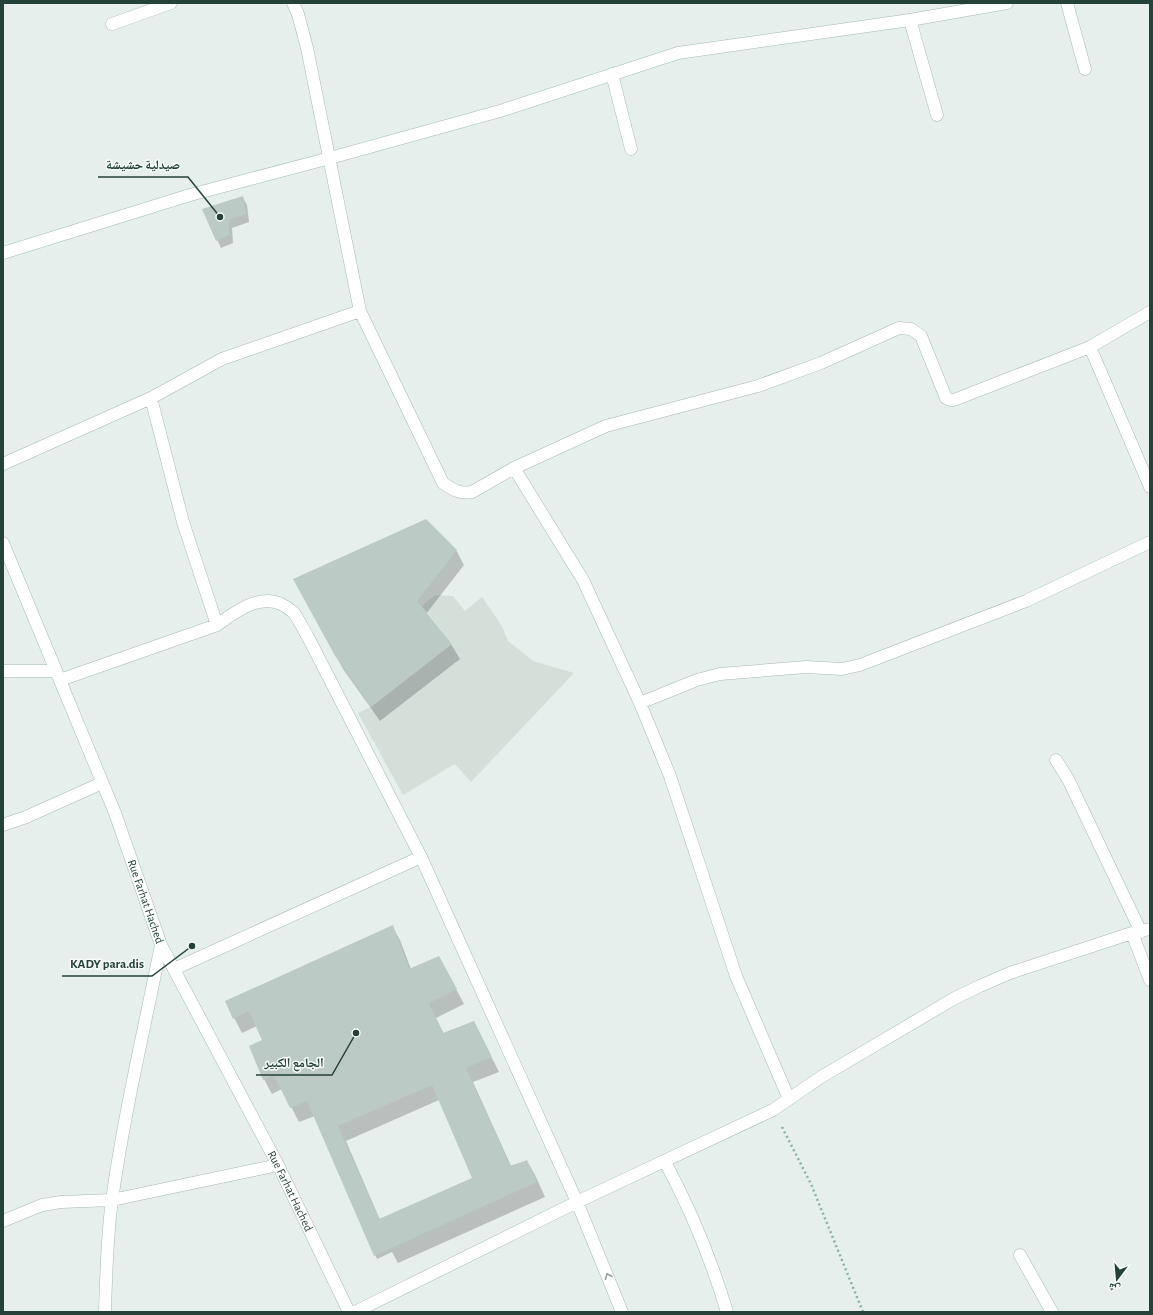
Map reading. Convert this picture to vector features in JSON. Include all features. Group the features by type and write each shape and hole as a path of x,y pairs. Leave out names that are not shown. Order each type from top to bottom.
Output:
{"street":[{"path":"112,24 171,3"},
{"path":"293,3 298,14 307,48 360,311 443,483 458,492 472,492 514,468 606,426 758,386 821,363 899,328 911,329 920,336 946,398 954,400 1090,347 1150,312"},
{"path":"3,253 190,195 500,111 678,53 910,20 1007,3"},
{"path":"1067,3 1086,69"},
{"path":"910,20 937,115"},
{"path":"612,74 631,149"},
{"path":"3,464 151,398 222,359 360,311"},
{"path":"1090,347 1144,459 1150,487"},
{"path":"151,398 183,522 217,625"},
{"path":"514,468 583,580 640,703 670,776 736,976 789,1099"},
{"path":"640,703 697,680 720,674 806,667 842,669 860,665 1026,601 1150,542"},
{"name":"Rue Farhat Hached","path":"3,543 115,813 161,945 278,1165 349,1312"},
{"path":"3,671 58,676 217,625 238,610 250,604 261,601 276,602 286,606 293,612 308,637 422,857 578,1202 622,1312"},
{"path":"1056,760 1068,779 1141,931 1150,980"},
{"path":"3,825 26,818 102,783"},
{"path":"174,969 422,857"},
{"path":"355,1312 578,1202 773,1110 821,1077 955,998 1010,973 1141,931"},
{"path":"105,1312 112,1200 132,1084 161,945"},
{"path":"665,1162 682,1193 721,1290 727,1312"},
{"path":"3,1221 42,1205 61,1202 112,1200 278,1165"},
{"path":"1020,1255 1052,1312"}],"path":[{"path":"773,1110 811,1184 863,1312"}],"shaded area":[{"path":"435,595 453,596 465,611 482,597 502,626 508,641 533,661 574,673 471,782 455,764 403,795 358,713 371,707 452,644 422,606"}],"building":[{"path":"243,196 246,214 229,220 229,235 216,241 202,209"},
{"path":"426,519 457,550 417,601 452,644 371,707 334,654 293,579"},
{"path":"393,925 409,969 439,956 457,989 429,1003 443,1033 474,1021 492,1057 466,1068 510,1166 527,1160 537,1182 374,1256 307,1101 290,1108 274,1075 263,1080 249,1046 262,1040 249,1011 233,1019 225,1001","holes":["432,1085 472,1178 379,1219 338,1126"]}],"place":[{"name":"صيدلية حشيشة","path":"220,217"},
{"name":"KADY para.dis","path":"192,946"},
{"name":"الجامع الكبير","path":"356,1033"}]}
